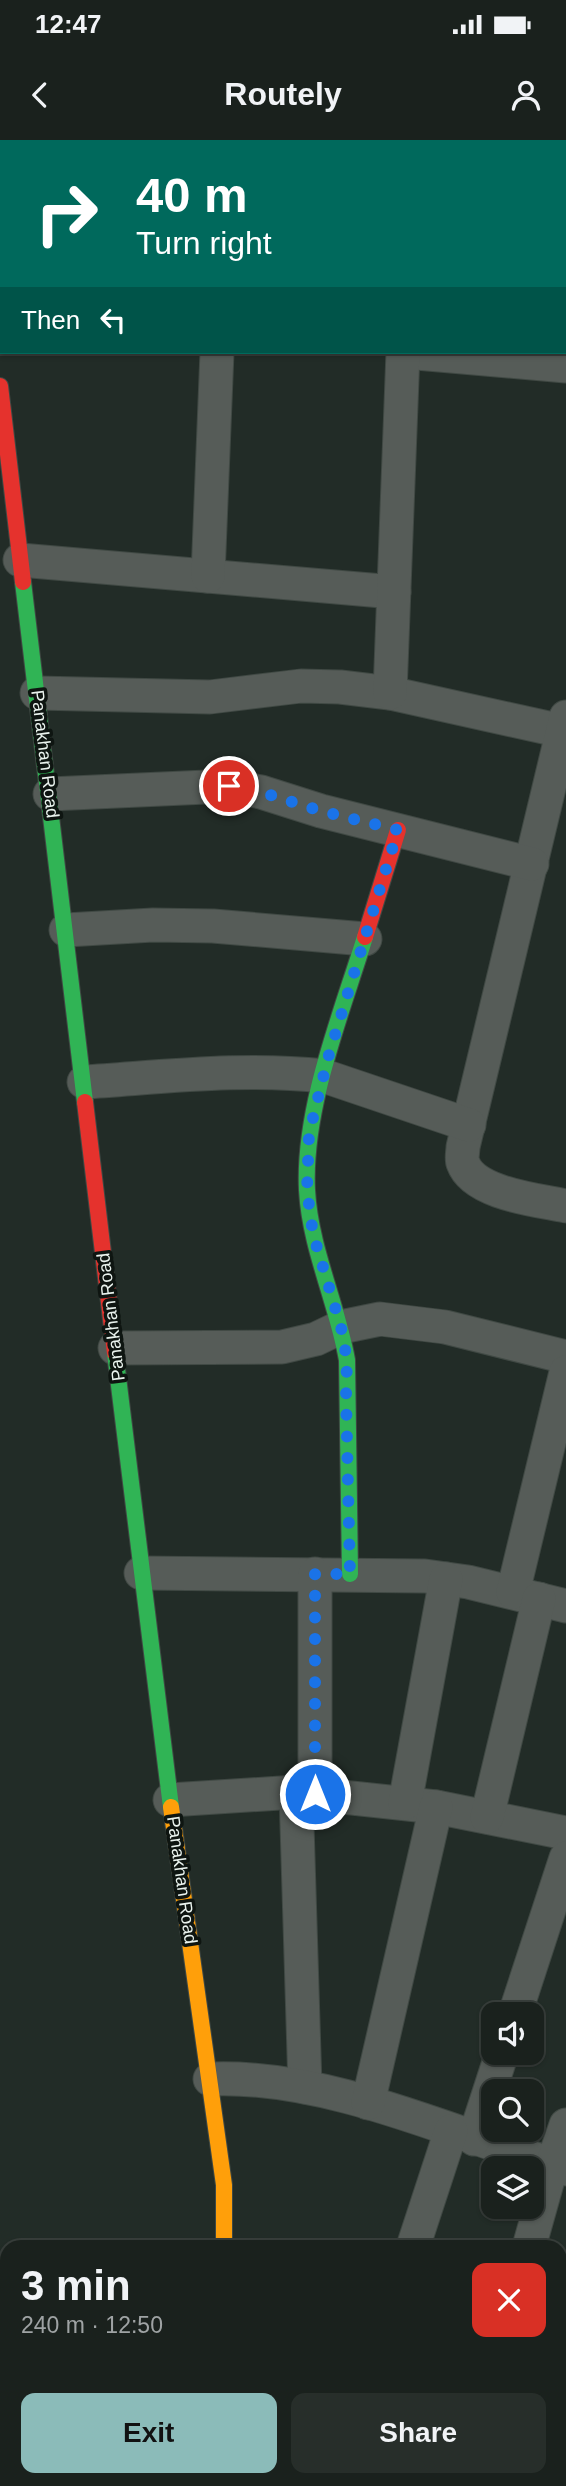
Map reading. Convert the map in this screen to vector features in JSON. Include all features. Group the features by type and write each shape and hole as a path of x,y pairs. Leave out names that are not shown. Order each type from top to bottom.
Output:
{"street":[{"path":"208,576 217,354"},
{"path":"390,693 404,354"},
{"path":"427,354 566,366"},
{"name":"Panakhan Road","path":"0,386 141,1573 224,2185 224,2240"},
{"path":"20,560 394,592"},
{"path":"37,693 210,697 301,686 340,687 390,693 565,726 463,1147 462,1162 471,1176 486,1186 566,1206"},
{"path":"50,794 229,786 261,792 321,811 532,864"},
{"path":"350,1574 347,1360 341,1327 313,1234 307,1190 309,1134 398,830"},
{"path":"66,930 153,925 213,926 365,939"},
{"path":"84,1082 247,1070 324,1076 469,1125"},
{"path":"115,1348 282,1347 316,1339 341,1327 380,1319 444,1327 566,1357"},
{"path":"486,1817 539,1599 566,1371"},
{"path":"141,1573 425,1576 468,1582 539,1599"},
{"path":"305,2087 306,1793 315,1574"},
{"path":"369,2103 421,1805 446,1579"},
{"path":"170,1800 306,1793 421,1805 566,1833"},
{"path":"519,2002 566,1858"},
{"path":"417,2240 496,2065"},
{"path":"210,2079 261,2079 369,2103 559,2167"},
{"path":"531,2240 559,2167 566,2126"}],"traffic: fast":[{"path":"23,582 85,1102"},
{"path":"350,1574 347,1360 313,1233 307,1190 307,1159 317,1094 365,937"},
{"path":"115,1353 171,1807"}],"traffic: slow":[{"path":"171,1807 224,2185 224,2240"}],"traffic: jam":[{"path":"0,386 23,582"},
{"path":"365,937 398,830"},
{"path":"85,1102 115,1353"}],"route":[{"path":"229,786 261,792 321,811 398,830 328,1058 309,1134 307,1190 313,1234 341,1327 347,1360 350,1574 315,1574 315,1794"}]}
